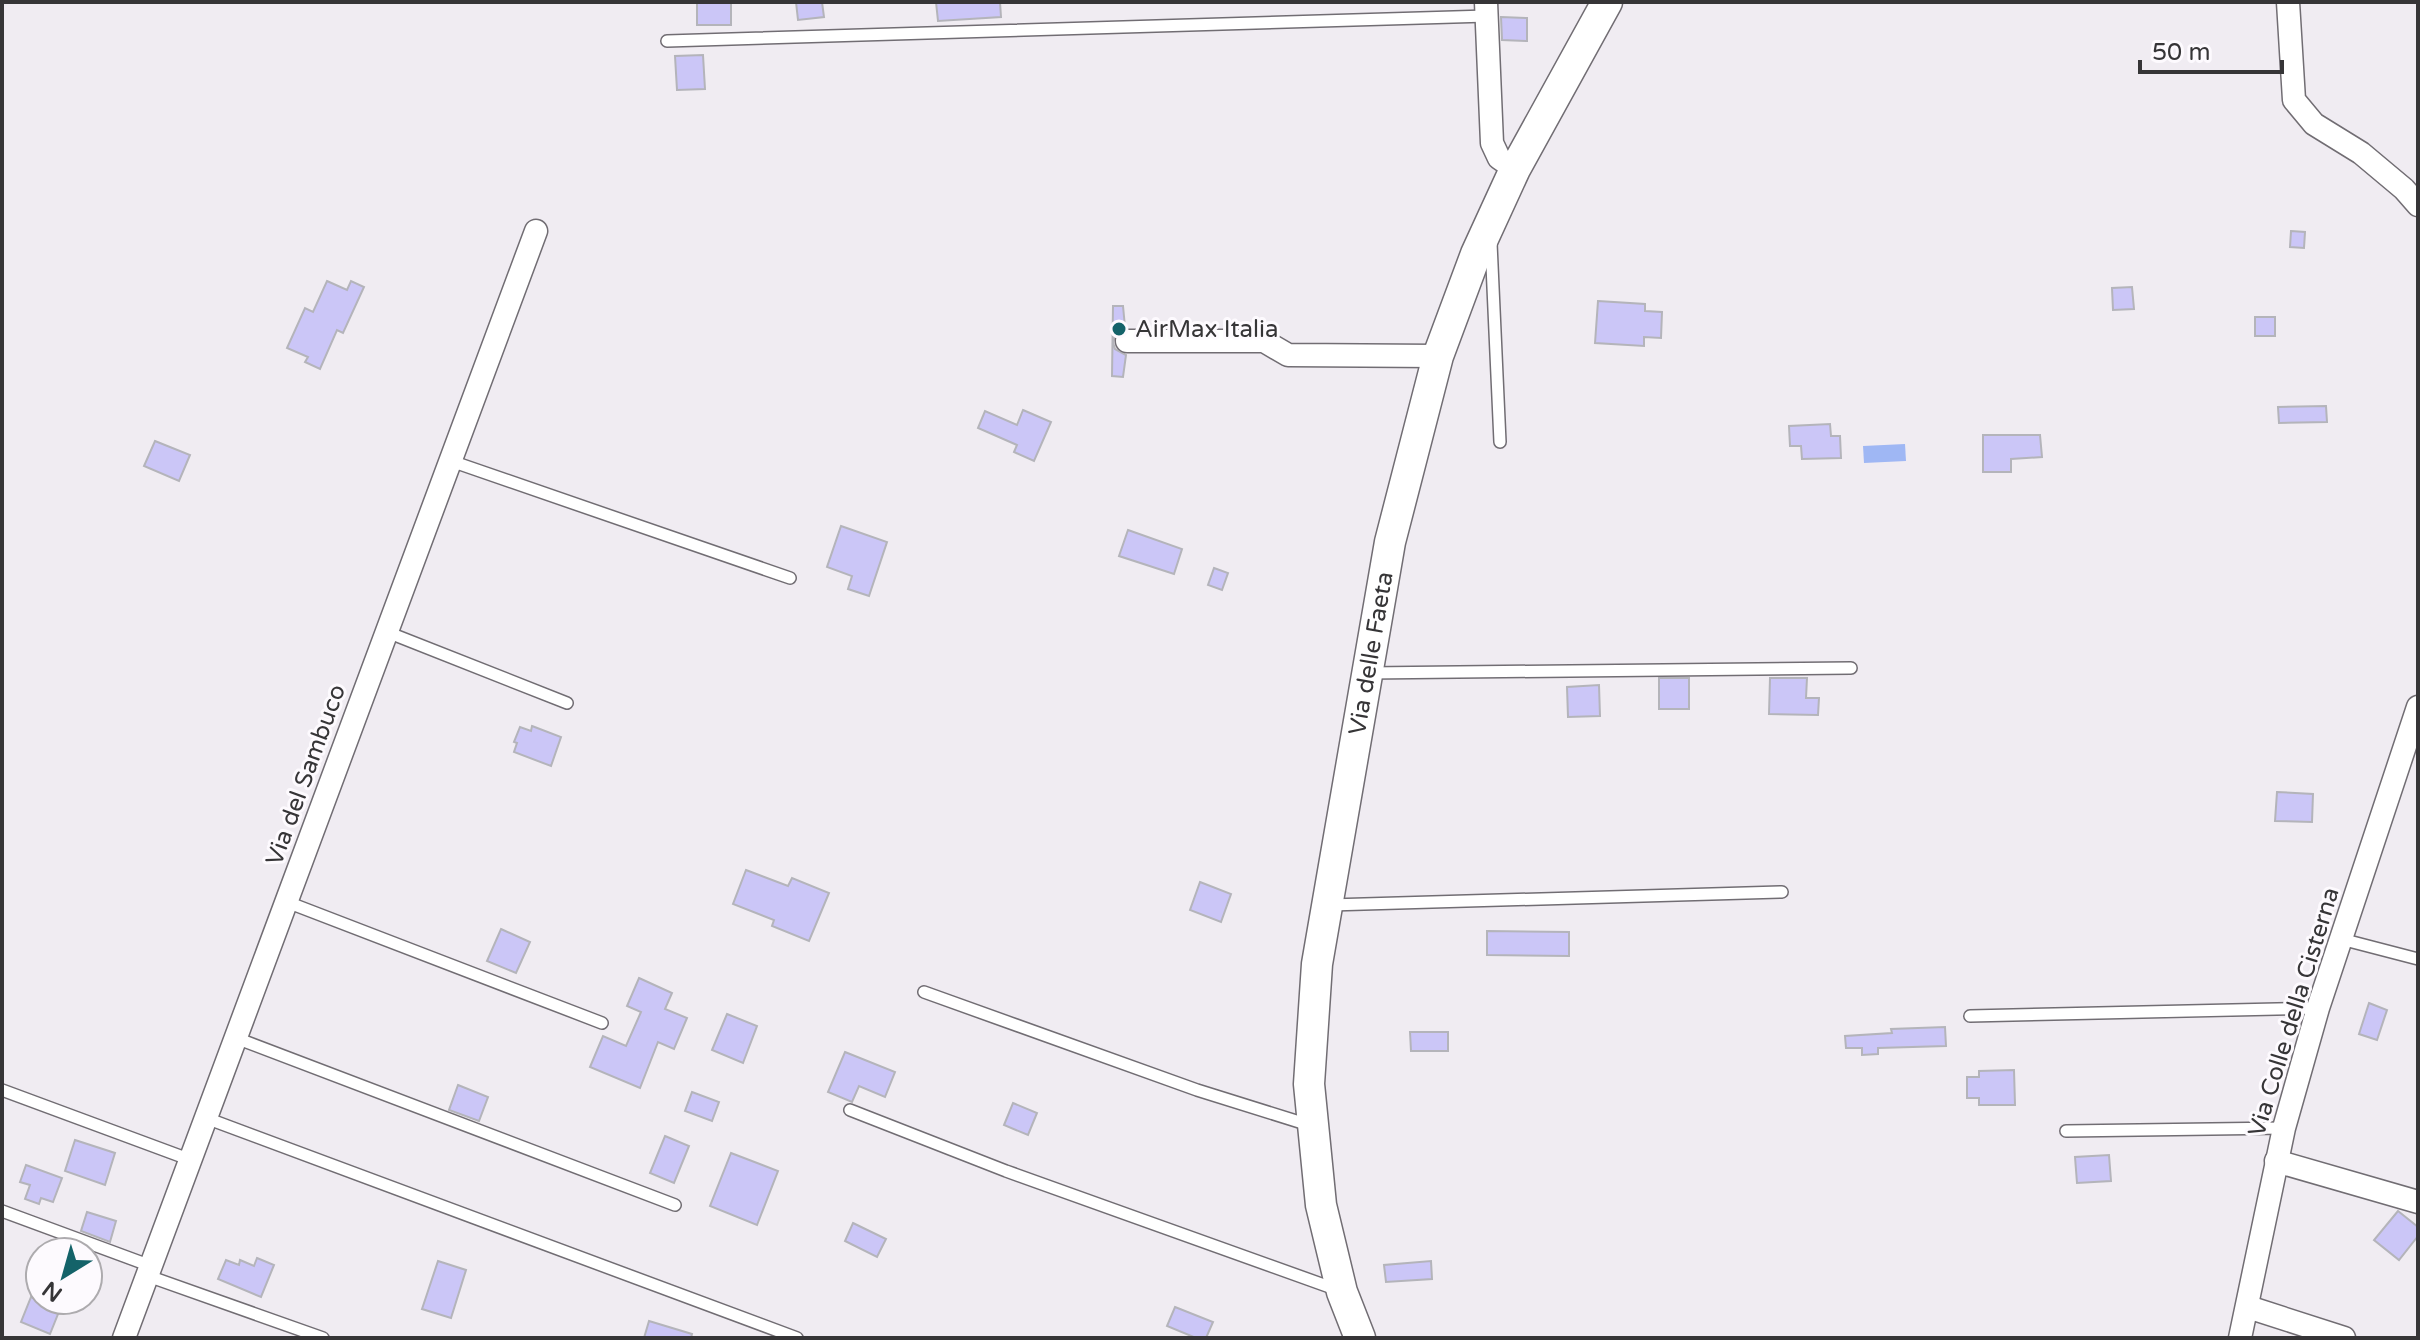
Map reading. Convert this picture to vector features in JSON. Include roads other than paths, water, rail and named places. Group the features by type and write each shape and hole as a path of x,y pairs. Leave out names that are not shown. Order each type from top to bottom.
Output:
{"street":[{"name":"Via delle Faeta","path":"1360,1338 1342,1292 1321,1205 1309,1084 1317,964 1390,542 1438,356 1491,222 1515,169 1607,2"},
{"path":"2288,2 2294,100 2314,124 2361,153 2418,205"},
{"path":"1487,9 1492,143 1499,158 1515,169"},
{"name":"Via del Sambuco","path":"124,1338 536,231"},
{"path":"1127,341 1264,341 1288,355 1438,356"},
{"name":"Via Colle della Cisterna","path":"2240,1338 2284,1128 2318,1008 2418,707"},
{"path":"2276,1161 2418,1202"},
{"path":"2248,1307 2344,1338"}],"lane":[{"path":"667,41 1487,9"},
{"path":"1491,222 1500,442"},
{"path":"451,461 790,578"},
{"path":"387,632 567,703"},
{"path":"1367,673 1851,668"},
{"path":"1327,905 1782,892"},
{"path":"287,902 602,1023"},
{"path":"2341,939 2418,959"},
{"path":"924,992 1197,1090 1313,1126"},
{"path":"1970,1016 2318,1008"},
{"path":"236,1038 675,1205"},
{"path":"2,1090 191,1160"},
{"path":"850,1110 1006,1171 1342,1292"},
{"path":"206,1118 797,1338"},
{"path":"2066,1131 2284,1128"},
{"path":"2,1211 323,1338"}],"water":[{"path":"1905,444 1906,461 1864,463 1863,446"}],"place":[{"name":"AirMax Italia","path":"1119,329"}]}
